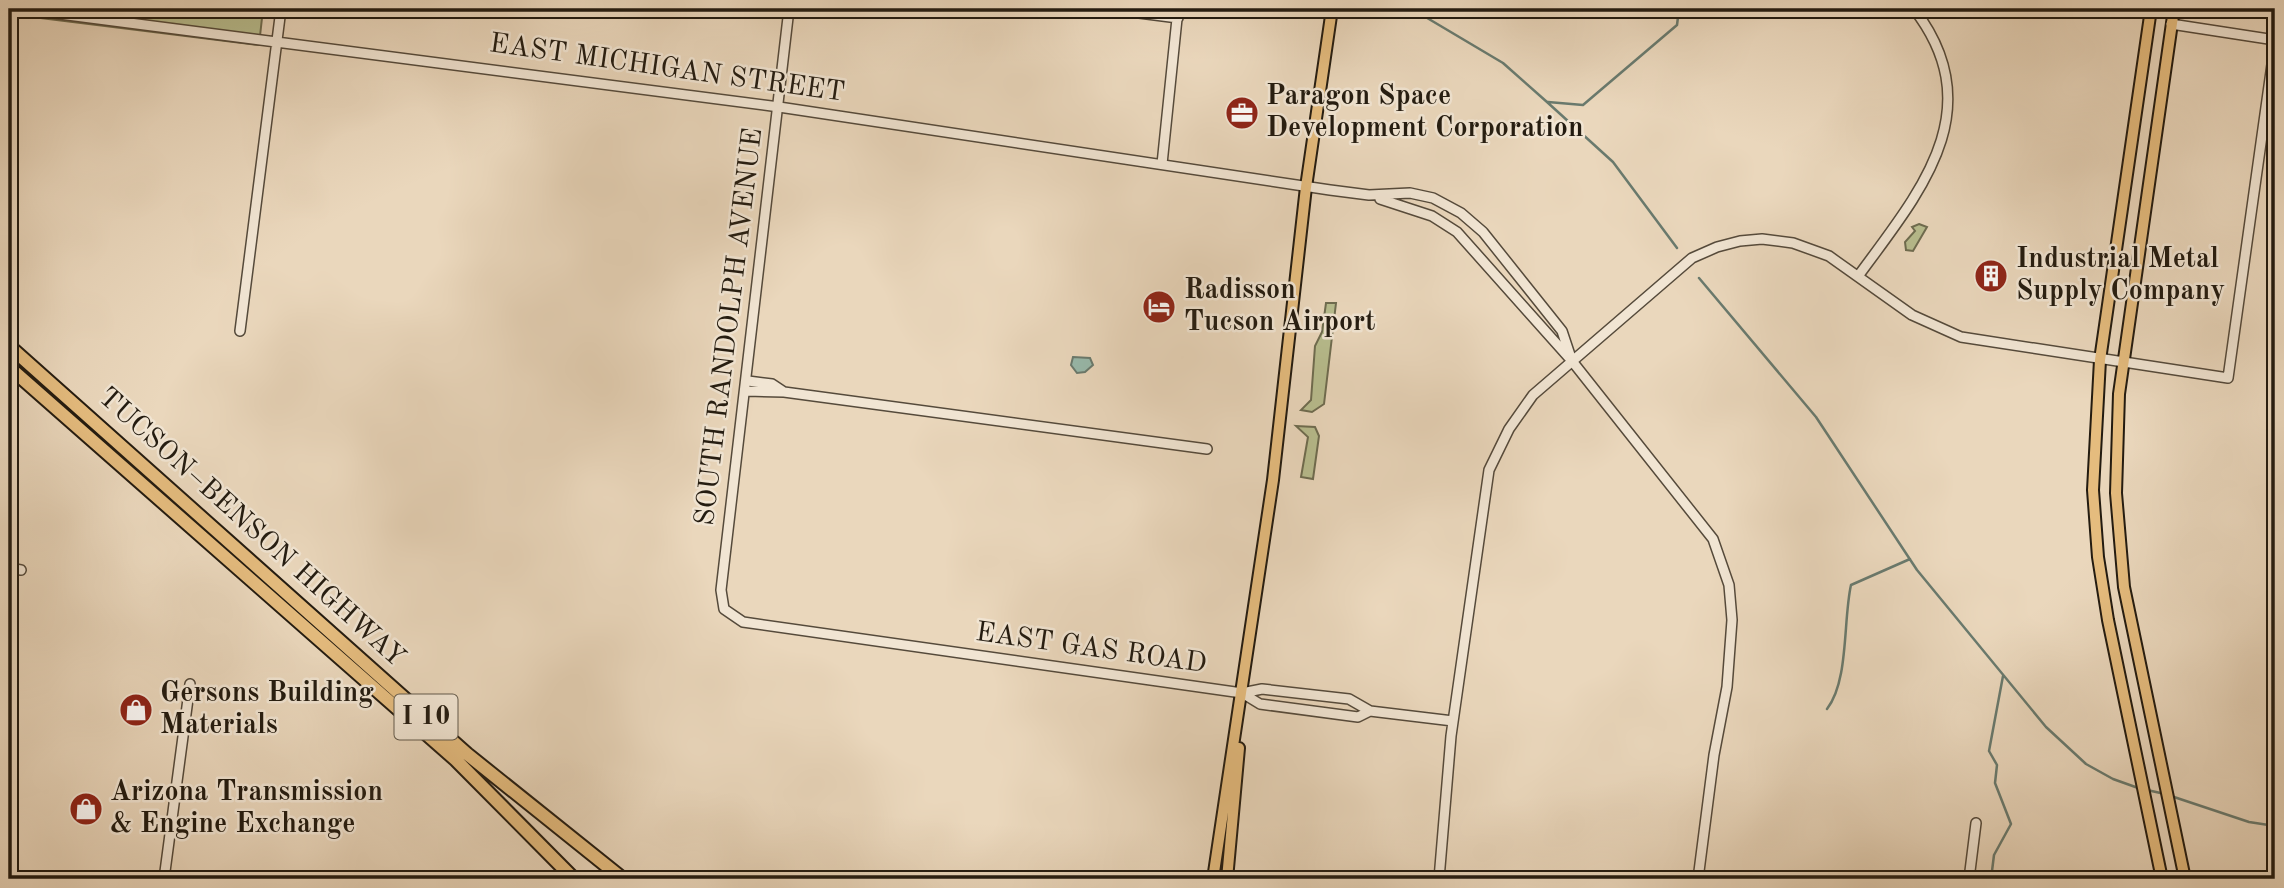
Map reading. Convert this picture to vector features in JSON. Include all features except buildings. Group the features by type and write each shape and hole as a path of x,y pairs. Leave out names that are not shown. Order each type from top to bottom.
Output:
{"highway":[{"name":"TUCSON–BENSON HIGHWAY","path":"9,346 467,754 623,879"},
{"name":"TUCSON–BENSON HIGHWAY","path":"9,367 456,760 574,879"}],"main road":[{"path":"1213,879 1273,481 1306,187 1332,9"},
{"path":"2151,9 2100,360 2093,460 2098,557 2162,879"},
{"path":"2174,9 2123,364 2115,452 2120,556 2185,879"},
{"path":"1227,879 1235,812 1242,693"},
{"path":"1217,856 1222,866 1220,879"}],"street":[{"name":"EAST MICHIGAN STREET","path":"21,9 278,40 779,107 1368,195"},
{"path":"240,331 281,9"},
{"name":"SOUTH RANDOLPH AVENUE","path":"724,609 722,590 789,9"},
{"path":"1108,9 1178,14 1162,164"},
{"path":"1859,275 1925,183 1944,131 1946,94 1940,62 1932,38 1914,9"},
{"path":"1439,879 1453,721 1489,470 1509,429 1533,395 1682,266 1704,253 1730,243 1762,239 1793,243 1829,256 1912,315 1946,332 1984,342 2228,378 2275,41 2171,24"},
{"path":"1368,195 1410,193 1433,198 1461,213 1483,232 1562,331 1572,361"},
{"path":"1368,195 1432,216 1449,226 1485,261 1572,361 1713,539 1728,585 1732,620 1728,674 1714,755 1698,879"},
{"path":"1449,226 1461,213"},
{"path":"748,380 772,384 784,392"},
{"path":"747,391 784,392 1207,449"},
{"path":"9,568 21,570"},
{"name":"EAST GAS ROAD","path":"724,609 743,622 1242,693 1262,689 1349,699 1370,710 1453,721"},
{"path":"164,879 190,684"},
{"path":"1242,693 1260,704 1358,717 1370,710"},
{"path":"1969,879 1976,823"}],"green space":[{"path":"9,9 263,9 259,45 9,14"},
{"path":"1919,224 1927,227 1913,251 1906,250 1905,242 1915,231 1912,227"},
{"path":"1326,303 1336,303 1324,404 1312,412 1301,410 1311,400 1315,346 1322,332"},
{"path":"1296,426 1315,427 1319,436 1313,479 1301,477 1308,437"}],"shaded area":[{"path":"1073,357 1090,358 1093,365 1085,372 1077,373 1071,365"}],"waterway":[{"path":"1412,9 1503,63 1547,102 1613,162 1677,248"},
{"path":"1548,102 1583,105 1677,25 1679,9"},
{"path":"1699,278 1816,417 1917,570 2046,727 2086,764 2113,779 2141,789"},
{"path":"1827,709 1839,683 1851,585 1910,559"},
{"path":"1991,879 1994,855 2011,824 1995,783 1997,765 1989,751 2003,676"},
{"path":"2147,790 2165,794"},
{"path":"2171,796 2249,822 2275,826"}],"place":[{"name":"Paragon Space Development Corporation","path":"1242,113"},
{"name":"Industrial Metal Supply Company","path":"1991,276"},
{"name":"Radisson Tucson Airport","path":"1159,307"},
{"name":"Gersons Building Materials","path":"136,710"},
{"name":"Arizona Transmission & Engine Exchange","path":"86,809"}]}
